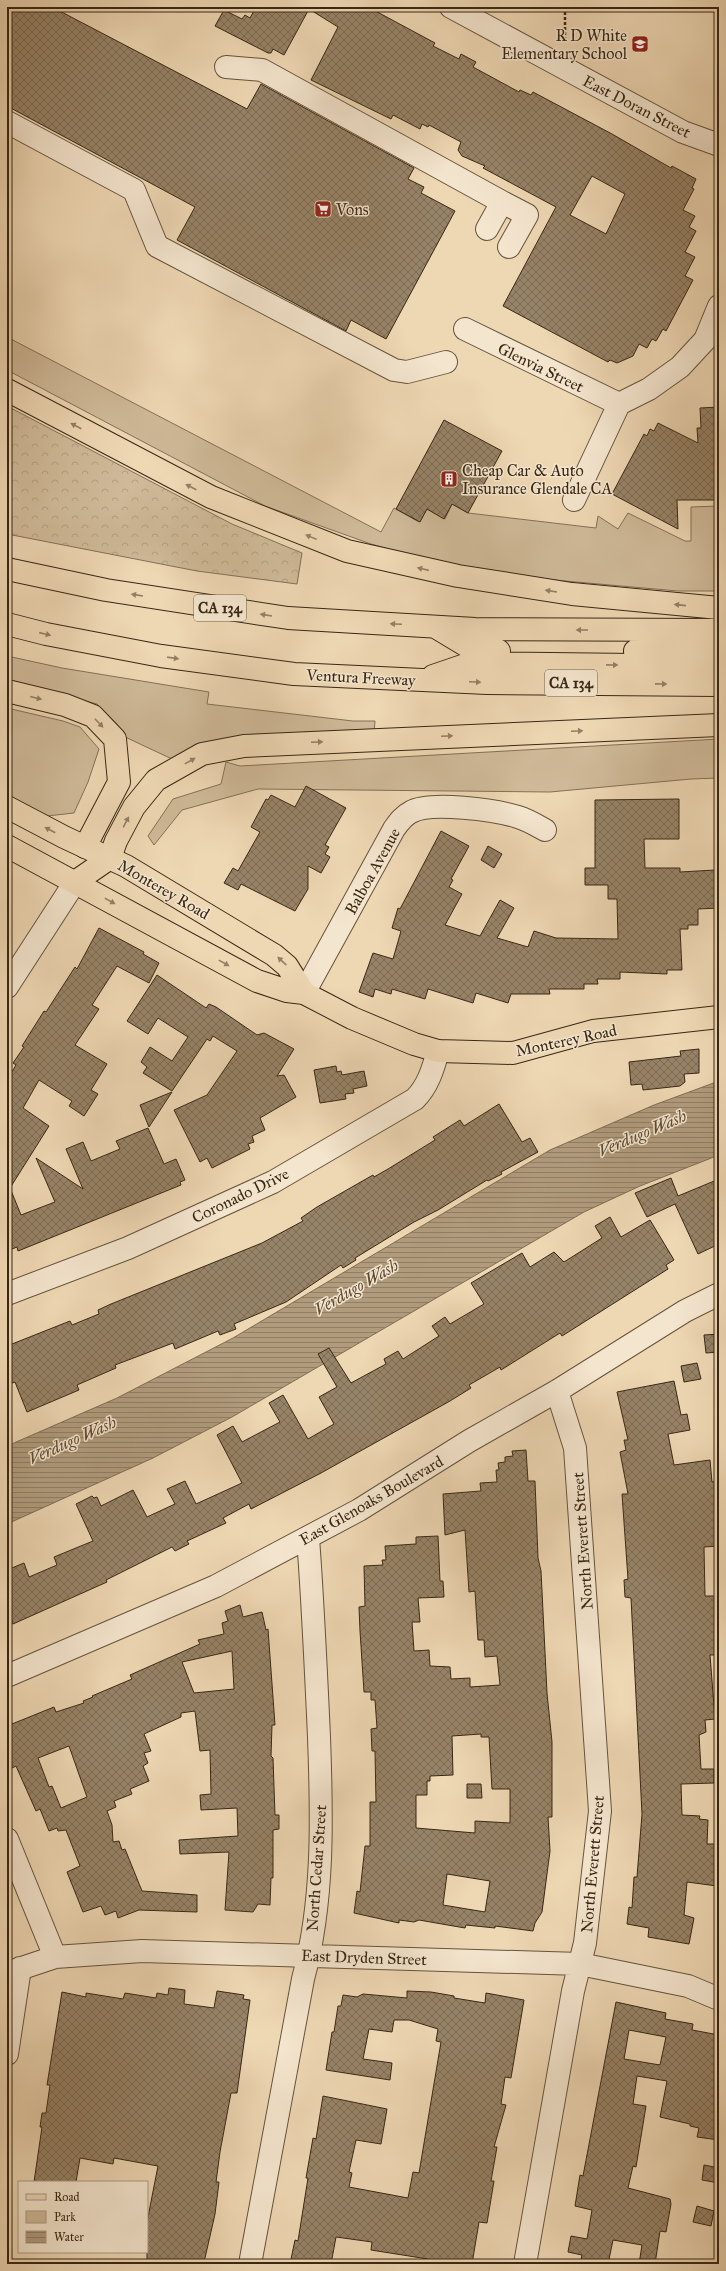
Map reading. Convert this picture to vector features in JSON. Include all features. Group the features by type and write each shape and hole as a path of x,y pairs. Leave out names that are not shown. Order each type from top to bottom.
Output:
{"main road":[{"path":"7,390 211,497 347,551 458,576 564,593 719,608"},
{"name":"CA 134","path":"7,569 106,590 288,618 483,629 719,630"},
{"name":"Ventura Freeway","path":"7,624 46,634 169,658 294,674 487,683 719,685"},
{"path":"434,626 472,649 719,650"},
{"path":"422,680 471,663 719,666"},
{"path":"7,691 65,705 93,716 115,739 119,782 85,847 76,882"},
{"path":"76,882 110,858 134,807 156,780 202,754 244,746 719,725"},
{"name":"Monterey Road","path":"7,807 85,847 110,858 274,954 287,966 304,993"},
{"name":"Monterey Road","path":"7,846 257,981 287,991 304,993 352,1018 414,1044 438,1051 513,1053 593,1031 719,1017"}],"street":[{"name":"East Doran Street","path":"451,7 682,132 719,145"},
{"path":"226,67 262,70 527,215 510,247"},
{"path":"7,122 134,190 157,246 394,370 407,372 446,362"},
{"path":"487,229 502,202"},
{"path":"574,500 619,404 649,389 680,367 705,340 719,306"},
{"name":"Glenvia Street","path":"464,329 619,404"},
{"name":"Balboa Avenue","path":"304,993 394,829 401,819 412,811 436,807 483,810 518,817 545,830"},
{"path":"7,987 76,882"},
{"name":"Coronado Drive","path":"7,1294 128,1248 273,1182 415,1099 422,1092 428,1080 438,1051"},
{"name":"East Glenoaks Boulevard","path":"7,1676 216,1586 308,1538 360,1510 469,1441 558,1391 685,1311 719,1294"},
{"name":"North Everett Street","path":"525,2264 573,1991 585,1943 600,1811 575,1448 558,1391"},
{"name":"North Cedar Street","path":"250,2264 303,1978 309,1955 320,1858 322,1808 315,1638 308,1538"},
{"path":"7,1839 55,1957"},
{"name":"East Dryden Street","path":"13,1970 55,1957 142,1951 580,1964 688,1986 719,1999"},
{"path":"7,2054 13,1970"}],"path":[{"path":"564,7 565,42"}],"green space":[{"path":"7,337 381,532 394,508 419,522 427,509 445,519 452,504 468,513 596,528 598,516 618,529 628,513 685,541 691,541 691,507 719,506 719,591 678,591 531,578 432,561 371,544 265,506 7,370"},
{"path":"7,406 232,524 302,553 297,584 197,571 7,534"},
{"path":"7,656 62,668 209,692 207,704 353,721 375,721 374,733 172,759 123,736 116,723 97,704 7,680"},
{"path":"7,708 63,721 80,727 99,749 88,782 74,813 47,816 7,796"},
{"path":"719,739 719,778 691,779 550,792 258,789 182,810 154,845 148,836 173,799 221,784 226,762 240,766"}],"water":[{"name":"Verdugo Wash","path":"719,1081 719,1155 640,1186 584,1212 232,1417 153,1458 7,1524 7,1446 117,1398 233,1338 550,1150 654,1105"}],"building":[{"name":"Vons","path":"7,7 52,7 247,109 261,84 414,168 408,179 424,187 421,193 455,211 386,339 351,320 346,331 177,240 195,207 7,106"},
{"path":"256,7 368,7 435,43 433,46 459,59 461,54 476,62 473,67 519,92 520,90 531,95 533,92 612,134 671,168 672,166 696,179 692,188 694,189 683,210 695,216 689,227 696,231 685,252 695,257 685,276 693,280 666,331 663,329 656,341 652,339 647,348 639,344 633,356 617,363 610,360 608,362 503,306 556,207 483,168 485,166 462,156 458,150 461,142 429,125 428,127 422,124 420,129 393,115 391,119 311,80 338,27 309,9 284,55 273,49 271,53 268,53 215,26 224,10 242,19 245,15 250,18","holes":["592,176 625,194 606,234 570,215"]},
{"path":"719,407 719,500 677,500 678,529 612,494 644,434 647,436 650,429 654,431 658,423 698,443 697,428 701,428 700,408"},
{"name":"Cheap Car & Auto Insurance Glendale CA","path":"444,420 502,451 468,513 452,504 444,519 427,509 420,522 396,509"},
{"path":"306,786 346,808 325,845 329,847 325,854 330,857 321,873 308,866 308,889 295,911 241,884 238,890 224,883 233,868 238,871 260,832 251,827 266,799 268,800 271,795 295,807"},
{"path":"679,799 679,839 644,839 645,868 680,868 680,872 715,870 716,890 719,890 719,908 698,909 698,925 688,925 688,929 680,929 682,970 667,970 667,974 620,972 620,979 597,979 598,984 584,984 584,989 549,989 550,994 511,994 508,1003 476,993 473,1003 428,989 425,999 392,989 391,994 375,989 373,997 359,992 373,953 393,959 401,931 392,928 398,908 400,909 441,831 469,846 451,879 453,880 449,887 462,894 445,925 480,936 500,900 514,908 497,938 528,947 534,931 556,938 618,939 617,899 608,899 608,885 585,885 585,868 595,868 595,800"},
{"path":"488,846 502,854 494,868 481,860"},
{"path":"99,928 144,952 143,954 159,963 149,983 117,966 92,1005 99,1009 75,1045 107,1064 91,1090 98,1094 84,1116 69,1106 72,1101 39,1080 23,1108 49,1126 10,1188 21,1215 55,1202 36,1158 83,1189 66,1149 83,1142 91,1161 120,1149 116,1141 148,1128 164,1164 176,1159 185,1180 180,1182 181,1185 18,1251 17,1247 7,1251 7,1080 16,1065 13,1063 24,1047 22,1046 44,1011 46,1012 75,967 77,969"},
{"path":"157,975 206,1008 209,1004 216,1007 257,1035 264,1033 294,1049 277,1076 284,1075 296,1097 260,1118 265,1130 252,1136 254,1142 248,1144 250,1149 212,1168 207,1158 200,1162 174,1110 207,1095 237,1051 213,1036 210,1041 207,1039 172,1091 143,1073 147,1067 141,1062 150,1047 172,1061 188,1037 158,1018 148,1034 127,1021"},
{"path":"699,1049 699,1073 684,1074 685,1082 680,1086 643,1090 642,1084 631,1085 629,1062 681,1056 680,1051"},
{"path":"336,1066 337,1072 341,1071 342,1075 364,1071 367,1086 353,1089 354,1093 345,1094 346,1099 320,1103 314,1070"},
{"path":"172,1092 149,1127 140,1105"},
{"path":"499,1104 522,1142 530,1138 538,1152 501,1172 502,1174 488,1181 487,1180 438,1210 414,1222 355,1258 356,1260 343,1268 341,1265 286,1302 234,1324 236,1329 220,1335 218,1331 175,1349 173,1343 115,1365 116,1368 77,1385 79,1390 27,1412 15,1382 7,1385 7,1346 70,1321 72,1325 99,1314 98,1310 111,1304 262,1243 303,1221 301,1218 317,1207 373,1175 374,1177 435,1140 433,1137 460,1120 464,1126"},
{"path":"671,1178 678,1196 719,1179 719,1244 698,1254 675,1204 647,1217 635,1193"},
{"path":"610,1217 621,1237 650,1220 674,1260 666,1265 668,1269 562,1336 560,1333 501,1370 500,1367 469,1385 471,1388 450,1401 321,1473 251,1509 249,1504 223,1518 226,1523 187,1541 189,1544 175,1551 172,1547 106,1580 107,1582 13,1624 7,1611 7,1570 24,1563 29,1577 57,1565 54,1557 93,1541 76,1504 92,1496 94,1498 97,1497 101,1506 133,1490 147,1517 175,1504 167,1489 185,1481 196,1504 242,1483 217,1435 233,1426 242,1442 280,1422 269,1403 283,1395 308,1439 334,1424 319,1397 337,1387 318,1354 329,1348 351,1383 386,1364 384,1359 398,1351 403,1359 439,1336 432,1326 445,1317 450,1324 484,1304 471,1283 522,1253 530,1267 554,1252 564,1262 602,1238 595,1226"},
{"path":"719,1334 719,1352 706,1353 704,1335"},
{"path":"697,1363 701,1379 684,1382 681,1366"},
{"path":"674,1381 681,1415 687,1414 690,1430 668,1434 674,1465 710,1460 712,1482 719,1481 719,1546 704,1547 705,1596 716,1596 719,1638 719,1655 710,1655 715,1719 705,1720 706,1732 699,1735 701,1769 714,1769 714,1783 681,1784 682,1815 700,1816 699,1819 708,1820 707,1844 719,1844 719,1872 717,1886 687,1882 684,1915 694,1918 689,1944 648,1937 649,1928 627,1924 629,1907 632,1908 634,1877 637,1877 642,1814 631,1598 625,1597 624,1580 628,1579 622,1494 628,1494 620,1452 626,1450 624,1440 628,1440 617,1392"},
{"path":"526,1450 528,1481 535,1481 538,1558 541,1571 547,1693 552,1742 552,1817 548,1817 550,1851 542,1912 535,1923 533,1931 495,1926 495,1928 466,1925 465,1928 419,1920 414,1922 399,1920 399,1923 354,1913 357,1891 360,1892 365,1846 370,1846 370,1802 376,1802 375,1751 372,1751 371,1729 377,1728 375,1700 371,1700 371,1692 364,1692 360,1631 359,1607 365,1606 364,1566 383,1565 382,1560 386,1560 385,1546 416,1544 416,1537 438,1536 440,1581 443,1581 444,1597 418,1598 420,1622 412,1622 414,1651 429,1650 430,1666 450,1667 451,1679 470,1678 470,1687 500,1685 497,1656 485,1657 484,1640 478,1640 475,1591 469,1592 465,1530 445,1535 443,1494 481,1491 480,1483 497,1482 496,1470 499,1470 498,1463 505,1462 505,1457 513,1456 512,1451","holes":["481,1734 481,1737 489,1737 492,1789 510,1789 510,1823 475,1821 475,1833 416,1828 416,1795 427,1795 427,1781 430,1781 430,1776 453,1775 452,1736","447,1874 490,1881 485,1912 443,1905"]},
{"path":"240,1605 243,1617 262,1612 266,1630 268,1629 275,1725 272,1725 271,1756 273,1758 275,1815 279,1815 279,1829 273,1830 273,1878 271,1878 270,1905 258,1904 253,1912 225,1910 229,1852 180,1854 179,1840 238,1836 237,1808 201,1810 200,1795 211,1794 210,1750 200,1751 195,1711 181,1713 181,1717 144,1734 151,1751 144,1753 148,1763 143,1766 149,1781 130,1789 132,1794 114,1801 116,1807 107,1811 112,1825 113,1842 119,1841 122,1850 125,1849 142,1891 197,1895 197,1912 139,1910 118,1918 116,1911 105,1915 101,1906 83,1912 67,1872 80,1866 66,1830 58,1831 57,1828 49,1831 40,1809 36,1811 16,1766 12,1768 7,1754 7,1726 54,1707 56,1712 84,1703 83,1701 93,1697 92,1696 132,1679 130,1675 200,1644 198,1640 224,1634 222,1623 228,1621 225,1611","holes":["232,1651 234,1689 194,1693 182,1662","69,1746 87,1797 61,1808 52,1786 49,1787 38,1758"]},
{"path":"467,1784 481,1784 482,1798 467,1798"},
{"path":"169,1988 185,1990 184,2004 214,2008 217,1991 244,1995 243,1999 250,2000 237,2093 231,2093 220,2152 216,2182 219,2182 215,2214 205,2258 200,2264 147,2264 148,2217 158,2166 114,2158 113,2164 80,2158 76,2181 34,2181 42,2127 40,2127 42,2113 46,2113 50,2085 47,2085 62,1992 86,1997 86,1993 123,1999 125,1993 156,1998 157,1993 168,1995"},
{"path":"407,1991 431,1992 454,1996 454,1998 485,2003 486,1993 524,2000 511,2078 505,2077 501,2104 506,2105 494,2147 497,2147 491,2181 494,2181 487,2223 479,2222 472,2264 427,2264 428,2259 371,2250 372,2242 336,2237 331,2264 290,2264 295,2240 298,2241 308,2178 306,2178 313,2138 316,2139 323,2096 387,2109 381,2144 356,2140 349,2172 352,2173 349,2187 408,2198 413,2172 419,2173 441,2042 436,2041 438,2029 409,2020 394,2020 392,2032 369,2029 363,2059 392,2063 390,2080 326,2070 332,2032 334,2032 338,2006 341,2006 343,1995 357,1997 363,1994 407,1998"},
{"path":"616,2002 666,2013 665,2019 693,2024 692,2030 719,2035 716,2059 719,2059 719,2140 697,2137 699,2128 690,2126 690,2124 660,2117 667,2081 637,2076 633,2104 646,2106 636,2167 633,2166 628,2188 670,2199 671,2204 666,2232 660,2231 655,2264 639,2264 642,2245 613,2240 608,2264 580,2264 582,2255 568,2252 571,2236 587,2239 592,2210 575,2206 580,2175 583,2176","holes":["629,2030 666,2037 660,2065 624,2059"]},
{"path":"704,2165 719,2168 719,2183 702,2180"},
{"path":"697,2206 714,2211 711,2226 693,2222"}],"place":[{"name":"R D White Elementary School","path":"640,44"},
{"name":"Vons","path":"323,209"},
{"name":"Cheap Car & Auto Insurance Glendale CA","path":"449,479"}]}
